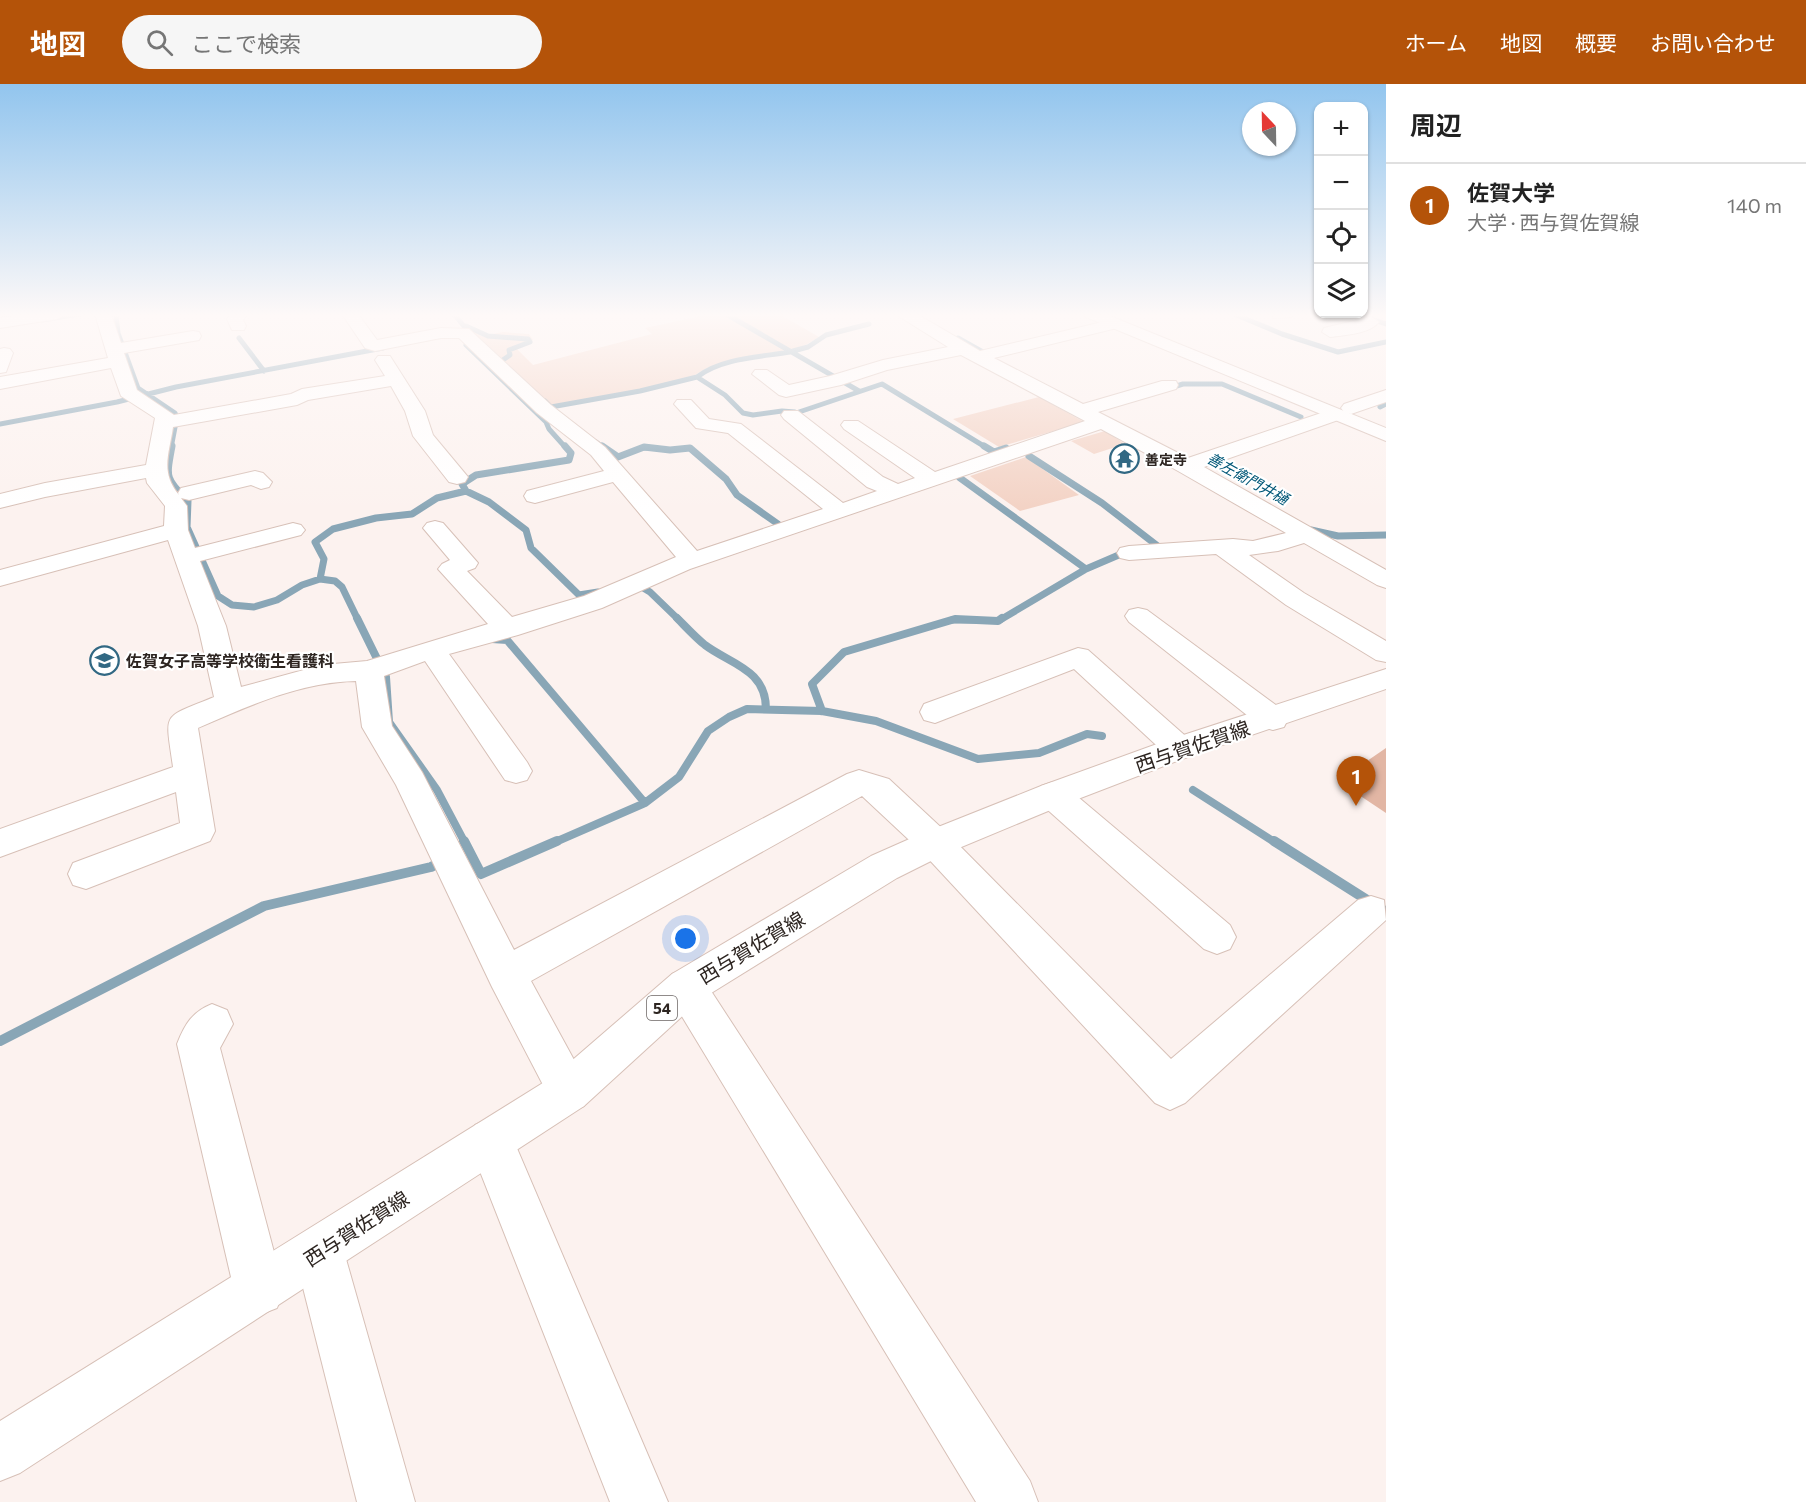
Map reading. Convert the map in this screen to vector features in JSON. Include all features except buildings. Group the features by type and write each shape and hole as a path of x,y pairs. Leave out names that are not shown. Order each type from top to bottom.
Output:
{"street":[{"path":"128,380 133,398 172,422"},
{"path":"172,422 297,399 302,394 395,380"},
{"path":"396,380 415,411 423,436 457,477"},
{"path":"513,380 544,409 598,451 690,559"},
{"path":"770,380 786,392 837,380"},
{"path":"1028,380 1191,465 1297,531 1386,580"},
{"path":"1264,380 1342,412 1386,435"},
{"path":"86,874 198,831 182,723 230,701 320,674 378,667 508,629 596,600 690,559 712,555 932,480 1090,413 1169,385"},
{"path":"1191,465 1386,396"},
{"path":"684,404 703,424 734,428 839,512"},
{"path":"1342,412 1386,422"},
{"path":"791,415 875,482 897,492"},
{"path":"172,422 155,470 159,483 176,506 176,530 197,554 230,701"},
{"path":"851,425 932,480"},
{"path":"0,501 45,490 155,470"},
{"path":"535,496 618,474"},
{"path":"189,493 255,478 261,482"},
{"path":"435,528 466,563 451,569 508,629"},
{"path":"0,578 176,530"},
{"path":"197,554 293,530"},
{"path":"1129,554 1254,548 1278,544 1297,531"},
{"path":"1223,548 1295,599 1386,673"},
{"path":"1138,616 1273,719"},
{"path":"934,712 1077,657 1179,748"},
{"path":"438,659 516,771"},
{"path":"378,667 377,727 410,781 506,974 569,1090"},
{"name":"西与賀佐賀線","path":"0,1453 319,1252 569,1090 686,987 884,867 935,843 1053,795 1179,748 1273,719 1386,673"},
{"path":"0,843 190,774"},
{"path":"506,974 859,783 877,788 935,843 1170,1088 1371,912"},
{"path":"1053,795 1217,937"},
{"path":"686,987 1009,1502"},
{"path":"212,1024 198,1044 259,1290"},
{"path":"491,1141 639,1502"},
{"path":"319,1252 386,1502"}],"shaded area":[{"path":"518,380 680,380 636,391 547,407"},
{"path":"1039,397 1084,422 999,447 953,419"},
{"path":"1105,431 1125,444 1094,454 1071,441"},
{"path":"1026,457 1079,495 1020,511 970,476"}],"waterway":[{"path":"135,380 138,388 147,394"},
{"path":"147,394 212,380"},
{"path":"503,380 546,422 549,429 566,448"},
{"path":"545,401 551,407 640,391 684,380"},
{"path":"702,380 725,395 743,413 753,415 782,411 795,412"},
{"path":"840,380 859,391"},
{"path":"799,412 882,384 987,448"},
{"path":"1167,389 1183,384 1222,384 1301,417"},
{"path":"0,424 147,394"},
{"path":"147,394 175,413 177,417 171,448"},
{"path":"1380,407 1386,404"},
{"path":"596,442 604,448"},
{"path":"172,446 169,477 188,501 187,527 218,596 232,605 254,607 277,600 302,585 320,579"},
{"path":"466,491 462,484 476,475 569,460 571,453 565,446"},
{"path":"602,446 618,457 644,447 670,450 690,448 726,479 737,495 778,524"},
{"path":"984,446 994,452 1006,448"},
{"path":"642,448 650,448"},
{"path":"1029,456 1102,503 1159,547"},
{"path":"960,478 1086,569"},
{"path":"320,579 324,559 315,542 333,529 376,518 412,514 437,498 466,491"},
{"path":"466,491 489,502 526,530 531,548 579,595 598,592"},
{"name":"善左衛門井樋","path":"1311,530 1338,536 1386,535"},
{"path":"1086,569 1128,551"},
{"path":"1000,620 1086,569"},
{"path":"320,579 335,581 342,587 358,620"},
{"path":"635,583 650,592 679,620"},
{"path":"357,618 386,677 389,722 437,790 465,843"},
{"path":"822,711 812,684 844,652 955,619 998,621 1002,618"},
{"path":"679,620 705,645 753,676 760,685 766,709"},
{"path":"952,620 976,620"},
{"path":"492,639 507,640 645,803"},
{"path":"645,803 679,777 708,731 729,717 747,709 822,711"},
{"path":"822,711 876,721 978,759 1039,753 1087,734 1102,736"},
{"path":"1193,790 1276,843"},
{"path":"553,843 645,803"},
{"path":"464,841 481,874 557,841"},
{"path":"1274,841 1386,912"},
{"path":"0,1041 264,906 431,867 445,860"}],"place":[{"name":"善定寺","path":"1124,459"},
{"name":"佐賀女子高等学校衛生看護科","path":"105,660"},
{"name":"佐賀大学","path":"1356,806"}]}
